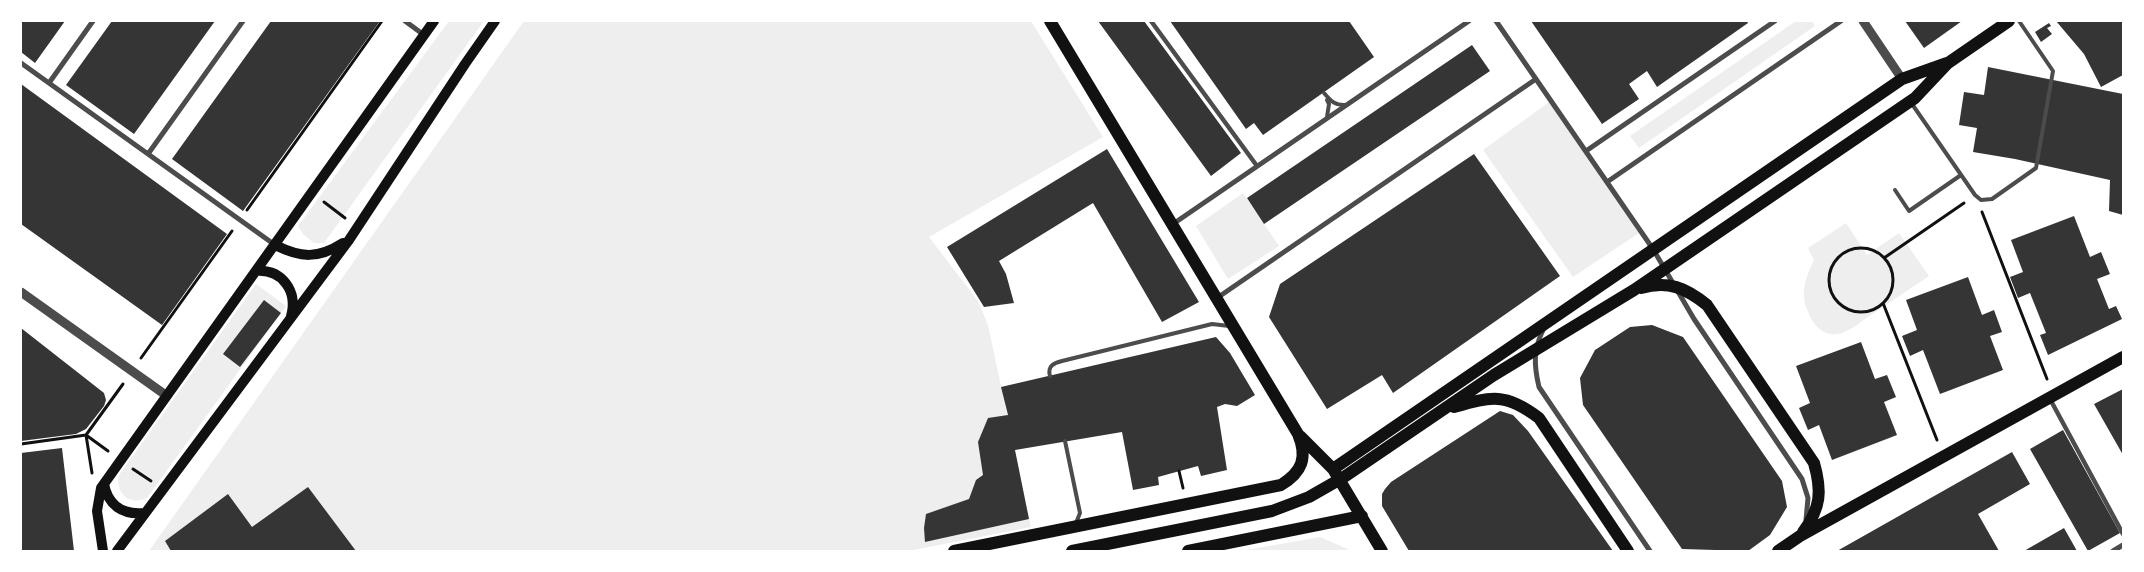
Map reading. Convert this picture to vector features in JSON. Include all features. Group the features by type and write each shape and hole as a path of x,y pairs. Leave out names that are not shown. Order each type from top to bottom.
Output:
{"main road":[{"path":"103,551 97,511 98,499 104,484 434,21"},
{"path":"117,551 161,489 349,240 495,21"},
{"path":"954,551 1281,485 1291,479 1299,470 1303,458 1303,446 1298,434 1050,21"},
{"path":"1072,551 1272,511 1309,497 1344,478 1494,375 1634,290 1862,134 1910,101 1948,63 2009,21"},
{"path":"1333,469 1902,79 1948,63"},
{"path":"275,244 292,253 311,256 330,251 349,240"},
{"path":"256,270 275,273 284,279 290,288 293,298 290,318"},
{"path":"1634,290 1653,285 1673,286 1691,292 1707,305 1814,463 1819,482 1819,502 1812,521 1800,536"},
{"path":"1778,551 1800,536 2123,357"},
{"path":"1444,409 1484,398 1504,399 1523,406 1539,418 1628,551"},
{"path":"1298,434 1333,469 1382,551"},
{"path":"104,484 106,495 122,511 133,514 144,513"},
{"path":"1188,551 1364,521"}],"street":[{"path":"49,83 93,21"},
{"path":"148,154 243,21"},
{"path":"405,21 424,35"},
{"path":"1152,21 1257,166"},
{"path":"1172,225 1469,21"},
{"path":"1496,21 1653,250 1694,319 1802,478 1808,498 1807,518 1800,536"},
{"path":"1586,151 1774,21"},
{"path":"1607,182 1841,21"},
{"path":"1863,21 1902,79"},
{"path":"21,63 275,244"},
{"path":"1217,298 1536,79"},
{"path":"21,292 167,396"},
{"path":"1546,324 1536,343 1534,365 1539,387 1650,551"},
{"path":"2052,397 2123,534"},
{"path":"2113,551 2123,545"}],"lane":[{"path":"1910,101 1975,195 1981,200 1988,200 2036,168 2053,71 2019,21"},
{"path":"1326,119 1329,104 1324,92 1331,102 1347,105"},
{"path":"1895,190 1909,211 1961,175"},
{"path":"1212,324 1221,318 1224,311"},
{"path":"1050,376 1049,368 1055,363 1212,324 1224,324 1234,328"},
{"path":"1064,441 1080,513 1078,521 1070,528"}],"path":[{"path":"97,511 86,435 382,21"},
{"path":"312,193 357,227"},
{"path":"1884,258 1975,195 2052,397"},
{"path":"1856,248 1877,252 1884,258 1893,276 1889,296 1884,303 1866,312 1854,311 1844,307 1836,300 1830,290 1829,279 1831,268 1837,258 1846,251 1856,248"},
{"path":"1884,303 1944,457"},
{"path":"21,444 86,435 161,489"},
{"path":"1179,471 1184,493"}],"shaded area":[{"path":"449,21 484,21 324,243 314,243 303,234 298,226"},
{"path":"524,21 1031,21 1103,137 929,237 978,301 988,325 1031,527 908,551 149,551"},
{"path":"1796,21 1812,21 1815,26 1639,148 1630,136"},
{"path":"1549,102 1639,233 1573,277 1483,150"},
{"path":"1243,193 1279,246 1228,279 1196,226"},
{"path":"1846,223 1867,255 1899,233 1929,276 1850,329 1842,333 1829,334 1820,330 1811,318 1804,300 1804,287 1814,260 1808,248"},
{"path":"256,284 286,306 147,498 140,500 129,499 121,492 118,481 119,475"},
{"path":"1320,537 1352,551 1241,551"}],"building":[{"path":"21,21 65,21 35,63 21,52"},
{"path":"112,21 215,21 134,134 66,85"},
{"path":"271,21 380,21 243,211 172,159"},
{"path":"1098,21 1144,21 1241,153 1211,176"},
{"path":"1170,21 1349,21 1374,57 1263,135 1254,123 1246,129"},
{"path":"1531,21 1747,21 1748,23 1657,87 1647,71 1629,84 1639,99 1602,124"},
{"path":"1905,21 1962,21 1924,48"},
{"path":"2056,21 2122,21 2123,75 2101,87 2084,54"},
{"path":"2049,23 2051,26 2047,28 2052,34 2041,42 2035,32"},
{"path":"1472,45 1490,71 1264,224 1247,198"},
{"path":"1988,67 2123,94 2123,215 2109,211 2110,180 2015,159 1973,152 1977,128 1959,125 1964,92 1984,95"},
{"path":"21,84 227,234 162,325 21,224"},
{"path":"1107,149 1199,302 1162,322 1093,203 999,261 1006,274 1014,303 984,307 947,247"},
{"path":"1474,154 1560,276 1393,393 1382,375 1327,409 1269,317 1280,284"},
{"path":"2074,216 2090,257 2101,252 2110,274 2097,279 2109,309 2116,306 2122,319 2048,355 2040,335 2046,333 2030,293 2018,298 2010,277 2023,272 2011,240"},
{"path":"1968,277 1982,315 1994,310 2002,332 1990,336 2003,370 1940,394 1923,350 1910,356 1902,336 1917,330 1906,300"},
{"path":"264,300 281,313 240,367 223,354"},
{"path":"1652,325 1683,337 1782,481 1787,507 1770,535 1748,551 1682,549 1583,405 1580,378 1595,350 1630,327"},
{"path":"21,328 104,393 106,400 104,406 86,429 76,434 21,441"},
{"path":"1216,337 1230,353 1255,395 1237,406 1225,404 1217,407 1227,470 1201,476 1198,466 1158,477 1159,485 1133,490 1122,432 1015,450 1029,519 925,542 926,514 969,499 976,480 983,475 978,442 988,418 1008,415 1001,387"},
{"path":"1861,342 1875,379 1887,375 1896,397 1884,402 1897,435 1832,460 1819,425 1808,430 1799,408 1810,403 1796,366"},
{"path":"2123,389 2123,455 2094,404"},
{"path":"1500,411 1513,415 1528,431 1613,551 1409,551 1382,506 1382,494 1385,489 1391,482"},
{"path":"2063,430 2120,533 2088,551 2030,449"},
{"path":"62,448 74,551 21,551 21,453"},
{"path":"2012,452 2030,484 1978,514 1999,551 1837,551"},
{"path":"308,487 356,551 171,551 165,541 228,494 252,527"},
{"path":"2064,528 2077,551 2024,551"}]}
